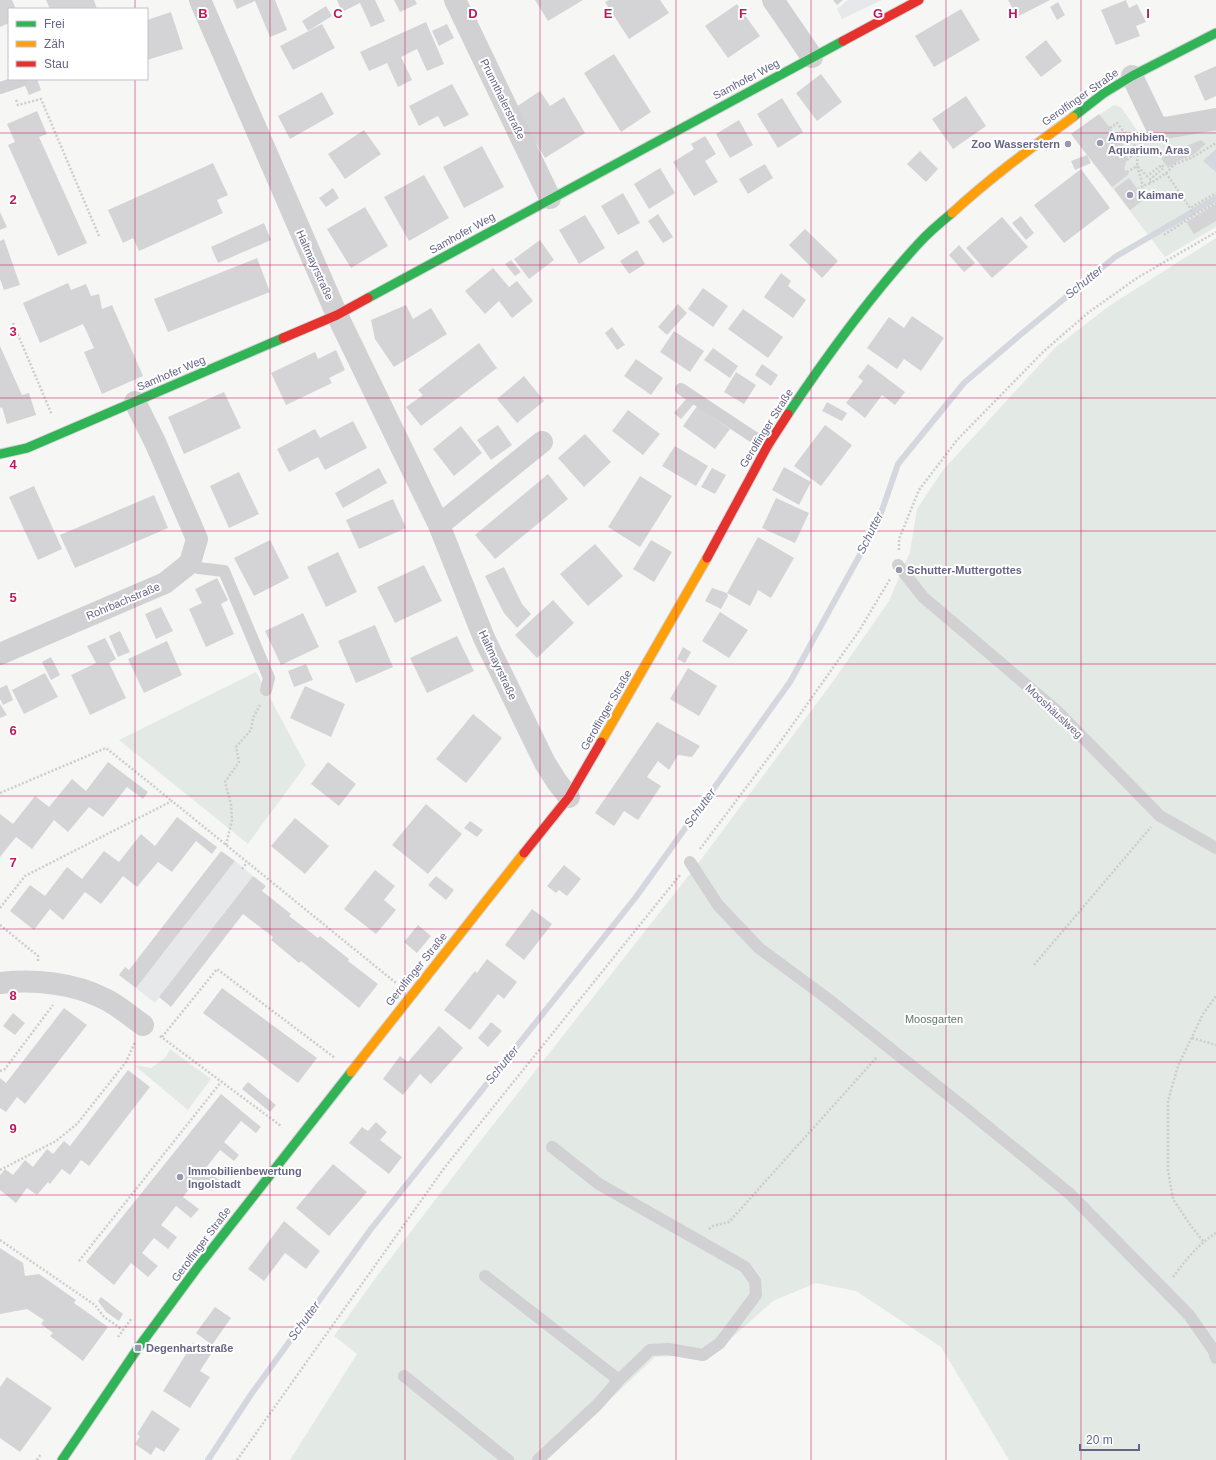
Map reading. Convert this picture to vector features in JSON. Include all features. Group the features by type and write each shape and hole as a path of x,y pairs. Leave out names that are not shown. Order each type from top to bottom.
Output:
{"street":[{"name":"Haltmayrstraße","path":"200,0 337,314 439,525 488,645 544,763 569,797"},
{"name":"Prunnthalerstraße","path":"455,0 550,198"},
{"path":"773,0 812,56"},
{"name":"Samhofer Weg","path":"0,454 27,448 337,314 812,56 919,0"},
{"name":"Gerolfinger Straße","path":"62,1460 138,1348 298,1138 569,797 698,574 768,445 812,378 857,316 921,241 969,197 1019,157 1104,93 1132,76 1216,33"},
{"path":"1132,76 1156,126 1165,128 1216,119"},
{"path":"136,402 197,539 190,563"},
{"path":"439,525 542,442"},
{"name":"Rohrbachstraße","path":"0,654 165,583 190,563"},
{"path":"0,983 20,981 68,985 105,999 143,1025"}],"lane":[{"path":"681,389 768,445"},
{"path":"190,563 198,568 224,571 270,678 266,690"},
{"name":"Mooshäuslweg","path":"898,565 923,597 1056,710 1160,816 1216,848"},
{"path":"690,862 718,905 759,948 972,1113 1070,1194 1189,1315 1214,1351 1216,1358"},
{"path":"538,1460 597,1405 619,1380 650,1350 668,1349 703,1355 720,1343 756,1295 755,1281 745,1267 599,1184 552,1147"},
{"path":"485,1276 619,1380"},
{"path":"404,1376 508,1460"}],"path":[{"path":"10,84 18,105 41,99 99,236"},
{"path":"1110,128 1117,123 1138,150 1137,166 1143,186"},
{"path":"1138,190 1166,173 1175,164 1193,157 1216,143"},
{"path":"1137,166 1147,176 1162,165 1164,168 1149,180 1151,183"},
{"path":"1127,172 1137,166"},
{"path":"1166,173 1194,215"},
{"path":"1190,209 1216,194"},
{"path":"1164,235 1194,215 1216,203"},
{"path":"237,1460 445,1167 690,862 781,741 859,631 898,565 899,538 919,490 957,440 1044,351 1089,312 1136,278 1216,232"},
{"path":"13,323 60,434"},
{"path":"226,844 232,820 231,804 225,782 239,762 236,747 251,730 253,718 266,690"},
{"path":"0,793 106,748 397,984 392,989"},
{"path":"0,908 25,876 172,801"},
{"path":"1034,965 1160,816"},
{"path":"242,869 247,862"},
{"path":"0,925 38,956 38,983"},
{"path":"161,1037 217,969 351,1070"},
{"path":"0,1072 5,1069 68,985"},
{"path":"1203,1241 1173,1199 1168,1170 1168,1101 1178,1066 1203,1014 1216,996"},
{"path":"0,1170 56,1142 77,1124 126,1062 143,1025 298,1138"},
{"path":"1192,1038 1216,1045"},
{"path":"696,1239 713,1226 729,1222 887,1046"},
{"path":"329,1063 334,1057"},
{"path":"79,1261 221,1082"},
{"path":"276,1132 281,1126"},
{"path":"1164,1289 1190,1255 1203,1241 1216,1233"},
{"path":"0,1240 95,1305 104,1317 122,1330"},
{"path":"114,1343 132,1318"},
{"path":"37,1460 41,1454"}],"shaded area":[{"path":"848,0 882,0 842,19 837,9"},
{"path":"1216,149 1216,172 1203,161"},
{"path":"235,861 253,876 155,1003 136,988"}],"green space":[{"path":"1114,105 1121,107 1138,132 1141,129 1148,137 1154,138 1216,126 1216,227 1165,257 1071,134"},
{"name":"Moosgarten","path":"1216,238 1216,1460 1009,1460 941,1347 856,1291 816,1283 773,1301 707,1360 677,1356 655,1357 546,1460 290,1460 357,1354 334,1336 377,1276 471,1153 700,861 834,680 889,601 910,552 917,509 943,470 1056,347 1109,306"},
{"path":"256,672 306,765 248,844 119,740"},
{"path":"170,1049 211,1079 188,1110 134,1065 151,1068 166,1057"}],"building":[{"path":"0,0 12,0 16,8 8,8 8,23 0,27"},
{"path":"46,0 94,0 97,8 50,8"},
{"path":"233,0 275,0 287,30 270,37 255,1 237,9"},
{"path":"337,0 375,0 385,21 371,27 360,3 342,12"},
{"path":"394,0 415,0 417,4 400,12"},
{"path":"535,0 583,0 548,21"},
{"path":"609,0 660,0 669,13 629,39 605,2"},
{"path":"833,0 843,0 837,5"},
{"path":"1008,0 1050,0 1017,17"},
{"path":"1126,0 1129,8 1137,4 1146,22 1136,26 1140,36 1116,45 1101,10"},
{"path":"1058,2 1065,15 1057,20 1050,7"},
{"path":"737,4 760,36 728,58 705,26"},
{"path":"326,6 332,16 308,31 302,21"},
{"path":"961,9 980,40 934,67 915,36"},
{"path":"171,12 183,49 148,60 148,20"},
{"path":"426,22 444,64 427,71 417,49 401,57 412,80 398,87 387,63 369,71 360,52"},
{"path":"322,24 335,48 293,70 280,46"},
{"path":"447,24 454,38 439,46 432,31"},
{"path":"1046,40 1062,61 1041,77 1025,57"},
{"path":"614,54 651,112 621,132 584,73"},
{"path":"1216,66 1216,96 1205,101 1194,76"},
{"path":"821,74 842,102 817,121 796,93"},
{"path":"22,80 37,80 41,90 29,95"},
{"path":"452,84 469,115 444,127 438,116 419,126 409,106"},
{"path":"540,91 550,106 564,97 585,133 545,158 523,122 525,121 516,107"},
{"path":"322,92 334,114 290,139 278,116"},
{"path":"966,96 986,126 953,149 932,119"},
{"path":"782,98 803,132 778,148 757,114"},
{"path":"37,111 47,134 39,137 87,243 58,256 8,145 15,142 7,124"},
{"name":"Amphibien, Aquarium, Aras","path":"1099,114 1129,152 1124,169 1129,174 1112,187 1071,134"},
{"path":"739,120 753,145 730,158 716,134"},
{"path":"364,130 381,154 345,179 328,154"},
{"path":"705,136 716,154 705,161 718,182 694,196 673,162 694,149 691,144"},
{"path":"1201,140 1206,144 1193,155 1178,161 1168,168 1161,158 1169,146 1174,151"},
{"path":"482,146 504,187 464,208 443,167"},
{"path":"920,151 938,169 926,182 907,164"},
{"path":"1087,155 1091,163 1075,170 1071,161"},
{"path":"213,163 228,195 217,200 223,213 139,251 133,238 123,243 108,210"},
{"path":"765,164 773,178 748,194 739,179"},
{"path":"660,168 675,193 649,209 634,184"},
{"path":"1081,169 1110,208 1064,243 1034,205"},
{"path":"424,175 449,218 409,241 384,197"},
{"name":"Kaimane","path":"1129,178 1145,199 1130,210 1114,189"},
{"path":"333,188 339,198 326,207 319,198"},
{"path":"623,193 640,223 618,235 601,206"},
{"path":"1216,204 1216,221 1194,234 1186,222"},
{"path":"365,207 388,246 351,268 327,229"},
{"path":"0,212 7,227 0,230"},
{"path":"658,214 673,237 663,243 648,221"},
{"path":"585,215 605,248 579,264 559,230"},
{"path":"1021,216 1034,233 1026,240 1012,223"},
{"path":"1002,217 1028,247 992,278 966,248"},
{"path":"264,223 271,240 218,263 211,247"},
{"path":"805,229 838,261 822,278 789,245"},
{"path":"4,239 20,285 4,290 0,279 0,241"},
{"path":"540,240 554,260 529,279 514,259"},
{"path":"959,245 975,263 964,272 949,255"},
{"path":"637,250 645,264 629,274 620,261"},
{"path":"257,258 270,292 168,332 154,299"},
{"path":"511,260 521,272 515,276 505,264"},
{"path":"493,268 509,287 517,281 533,301 512,318 499,301 485,314 465,291"},
{"path":"781,273 791,281 788,286 806,300 793,318 764,297"},
{"path":"68,283 71,290 86,284 91,296 99,294 102,309 112,305 143,376 102,394 84,352 94,348 83,324 40,343 23,303"},
{"path":"703,288 728,306 713,327 688,309"},
{"path":"678,304 687,313 667,335 658,327"},
{"path":"406,305 413,319 431,308 447,334 394,367 375,339 371,320"},
{"path":"743,309 783,337 768,358 728,329"},
{"path":"912,316 944,338 921,371 904,359 897,369 867,348 889,317 904,328"},
{"path":"612,327 625,345 617,350 605,333"},
{"path":"674,331 704,351 690,372 660,352"},
{"path":"479,343 497,368 421,426 406,407 423,395 418,390"},
{"path":"0,346 22,395 29,393 36,415 7,424 2,407 0,408"},
{"path":"713,348 738,366 730,378 704,360"},
{"path":"336,350 345,370 329,378 332,383 286,405 271,373 315,352 318,359"},
{"path":"636,359 663,378 651,395 624,376"},
{"path":"762,364 778,375 771,386 755,375"},
{"path":"868,364 905,392 895,405 882,395 865,418 846,403 863,381 858,377"},
{"path":"736,372 756,385 744,404 724,392"},
{"path":"524,376 544,401 517,423 497,399"},
{"path":"224,392 241,428 184,454 168,417"},
{"path":"687,398 694,404 681,419 674,413"},
{"path":"827,402 847,413 842,421 822,411"},
{"path":"697,406 730,429 715,449 683,426"},
{"path":"628,410 660,434 643,455 612,431"},
{"path":"353,421 367,448 325,470 318,457 289,472 277,449 315,429 320,438"},
{"path":"498,425 512,445 491,460 477,440"},
{"path":"825,425 852,445 821,486 794,466"},
{"path":"461,426 482,453 454,476 433,449"},
{"path":"585,434 611,462 584,487 558,458"},
{"path":"675,446 708,466 696,486 662,466"},
{"path":"784,467 811,482 799,505 772,490"},
{"path":"379,468 387,483 343,508 335,493"},
{"path":"712,468 726,475 715,494 701,487"},
{"path":"239,472 259,514 229,528 210,486"},
{"path":"548,474 568,499 495,559 475,535"},
{"path":"640,476 672,496 640,547 608,527"},
{"path":"34,486 62,549 38,560 9,497"},
{"path":"154,495 168,528 75,568 60,535"},
{"path":"776,498 809,513 795,543 762,528"},
{"path":"393,499 406,528 359,549 346,520"},
{"path":"758,537 794,558 771,598 758,590 750,606 727,593"},
{"path":"270,540 289,578 254,596 234,558"},
{"path":"651,540 672,552 654,582 633,569"},
{"path":"595,544 623,576 588,606 560,574"},
{"path":"338,552 357,592 326,607 307,567"},
{"path":"424,565 442,601 395,623 377,587"},
{"path":"504,567 522,604 531,614 517,628 504,613 485,576"},
{"path":"217,578 228,600 221,604 234,634 206,647 189,609 202,603 195,589"},
{"path":"712,588 727,593 728,596 721,609 705,601"},
{"path":"553,600 574,623 537,658 515,635"},
{"path":"161,607 173,631 156,639 145,614"},
{"path":"720,612 748,630 729,658 702,641"},
{"path":"303,613 319,647 281,665 265,631"},
{"path":"375,625 393,667 356,683 338,641"},
{"path":"120,631 130,652 118,657 109,636"},
{"path":"457,636 474,671 427,693 410,658"},
{"path":"105,638 116,659 109,663 126,698 90,715 71,675 96,663 87,646"},
{"path":"167,641 182,675 144,693 128,659"},
{"path":"683,647 691,652 685,663 677,659"},
{"path":"51,657 60,675 51,680 42,662"},
{"path":"306,664 313,680 294,687 288,671"},
{"path":"688,668 717,686 699,716 670,699"},
{"path":"45,673 58,697 24,714 12,690"},
{"path":"7,685 13,700 3,705 0,699 0,688"},
{"path":"305,686 345,704 331,737 290,718"},
{"path":"0,704 7,715 0,718"},
{"path":"473,714 502,738 466,783 436,759"},
{"path":"657,722 700,746 692,757 678,755 669,770 658,761 647,777 661,786 638,820 624,811 614,826 595,813"},
{"path":"108,762 148,792 143,799 127,787 103,817 89,807 68,832 54,820 32,849 16,837 0,857 0,814 13,824 35,796 49,807 72,779 86,791"},
{"path":"328,762 356,784 339,806 311,784"},
{"path":"426,804 462,834 428,874 392,845"},
{"path":"177,817 217,847 212,854 196,841 172,872 158,862 137,887 123,876 101,904 85,892 63,920 50,909 34,930 10,911 30,885 45,896 67,867 82,879 104,851 119,862 141,834 155,846"},
{"path":"295,818 329,846 305,874 271,846"},
{"path":"470,821 483,830 477,837 464,828"},
{"path":"221,851 235,861 136,988 119,975 125,967 129,970"},
{"path":"564,865 581,879 567,896 559,890 556,893 547,886"},
{"path":"375,870 395,886 384,900 396,910 376,934 344,909"},
{"path":"253,876 266,886 262,891 291,914 289,916 318,938 320,936 349,959 348,961 378,984 359,1008 301,961 299,963 271,940 273,937 243,914 171,1007 159,997"},
{"path":"436,876 454,890 446,900 428,885"},
{"path":"532,909 552,924 524,960 505,945"},
{"path":"418,925 431,936 417,953 404,942"},
{"path":"487,959 517,982 504,999 498,994 470,1030 444,1010 475,971 477,973"},
{"path":"222,988 317,1058 298,1083 203,1013"},
{"path":"64,1008 87,1025 25,1104 17,1097 6,1112 0,1108 0,1078 6,1083"},
{"path":"13,1013 25,1023 15,1035 3,1026"},
{"path":"491,1022 502,1031 488,1047 478,1038"},
{"path":"439,1026 463,1048 431,1084 420,1074 403,1095 383,1079 400,1056 408,1062"},
{"path":"128,1070 150,1087 89,1166 81,1160 70,1175 62,1169 50,1184 48,1182 37,1195 27,1188 16,1203 0,1190 0,1175 5,1169 13,1175 25,1160 33,1167 47,1149 53,1154 64,1141 70,1146"},
{"path":"248,1082 276,1105 270,1112 242,1089"},
{"path":"221,1094 261,1127 256,1133 241,1121 224,1142 239,1155 234,1161 220,1150 205,1169 220,1181 212,1191 203,1184 200,1189 193,1184 183,1197 199,1209 191,1218 176,1206 161,1225 177,1237 168,1249 154,1238 142,1253 158,1266 148,1277 131,1263 114,1285 86,1262"},
{"path":"376,1122 387,1132 380,1140 402,1157 389,1174 349,1143 362,1127 368,1131"},
{"path":"333,1164 367,1192 329,1236 296,1208"},
{"path":"284,1221 320,1251 306,1269 285,1253 264,1281 248,1269"},
{"path":"0,1248 23,1263 25,1276 39,1274 76,1300 74,1303 108,1327 83,1361 50,1336 53,1333 41,1324 44,1320 27,1309 0,1314"},
{"path":"101,1297 123,1314 119,1321 106,1312 98,1301"},
{"path":"215,1307 231,1318 212,1345 196,1333"},
{"path":"193,1343 211,1354 200,1371 210,1377 190,1408 163,1391"},
{"path":"7,1377 52,1408 20,1452 0,1438 0,1387"},
{"path":"152,1410 180,1429 164,1452 156,1447 151,1455 135,1444 140,1436 137,1434"}],"waterway":[{"name":"Schutter","path":"208,1460 250,1396 371,1229 636,897 790,682 878,522 898,464 964,383 1020,335 1115,257 1216,198"}],"traffic: fast":[{"path":"1073,117 1104,93 1132,76 1216,33"},
{"path":"368,298 843,41"},
{"path":"788,414 834,347 884,283 924,238 952,213"},
{"path":"0,454 27,448 283,338"},
{"path":"62,1460 138,1348 197,1268 351,1072"}],"traffic: slow":[{"path":"952,213 996,175 1073,117"},
{"path":"601,742 707,558"},
{"path":"351,1072 524,853"}],"traffic: jam":[{"path":"843,41 919,0"},
{"path":"283,338 337,315 368,298"},
{"path":"707,558 768,445 788,414"},
{"path":"524,853 569,797 601,742"}],"place":[{"name":"Amphibien, Aquarium, Aras","path":"1100,143"},
{"name":"Zoo Wasserstern","path":"1068,144"},
{"name":"Kaimane","path":"1130,195"},
{"name":"Schutter-Muttergottes","path":"899,570"},
{"name":"Immobilienbewertung Ingolstadt","path":"180,1177"},
{"name":"Degenhartstraße","path":"138,1348"}]}
